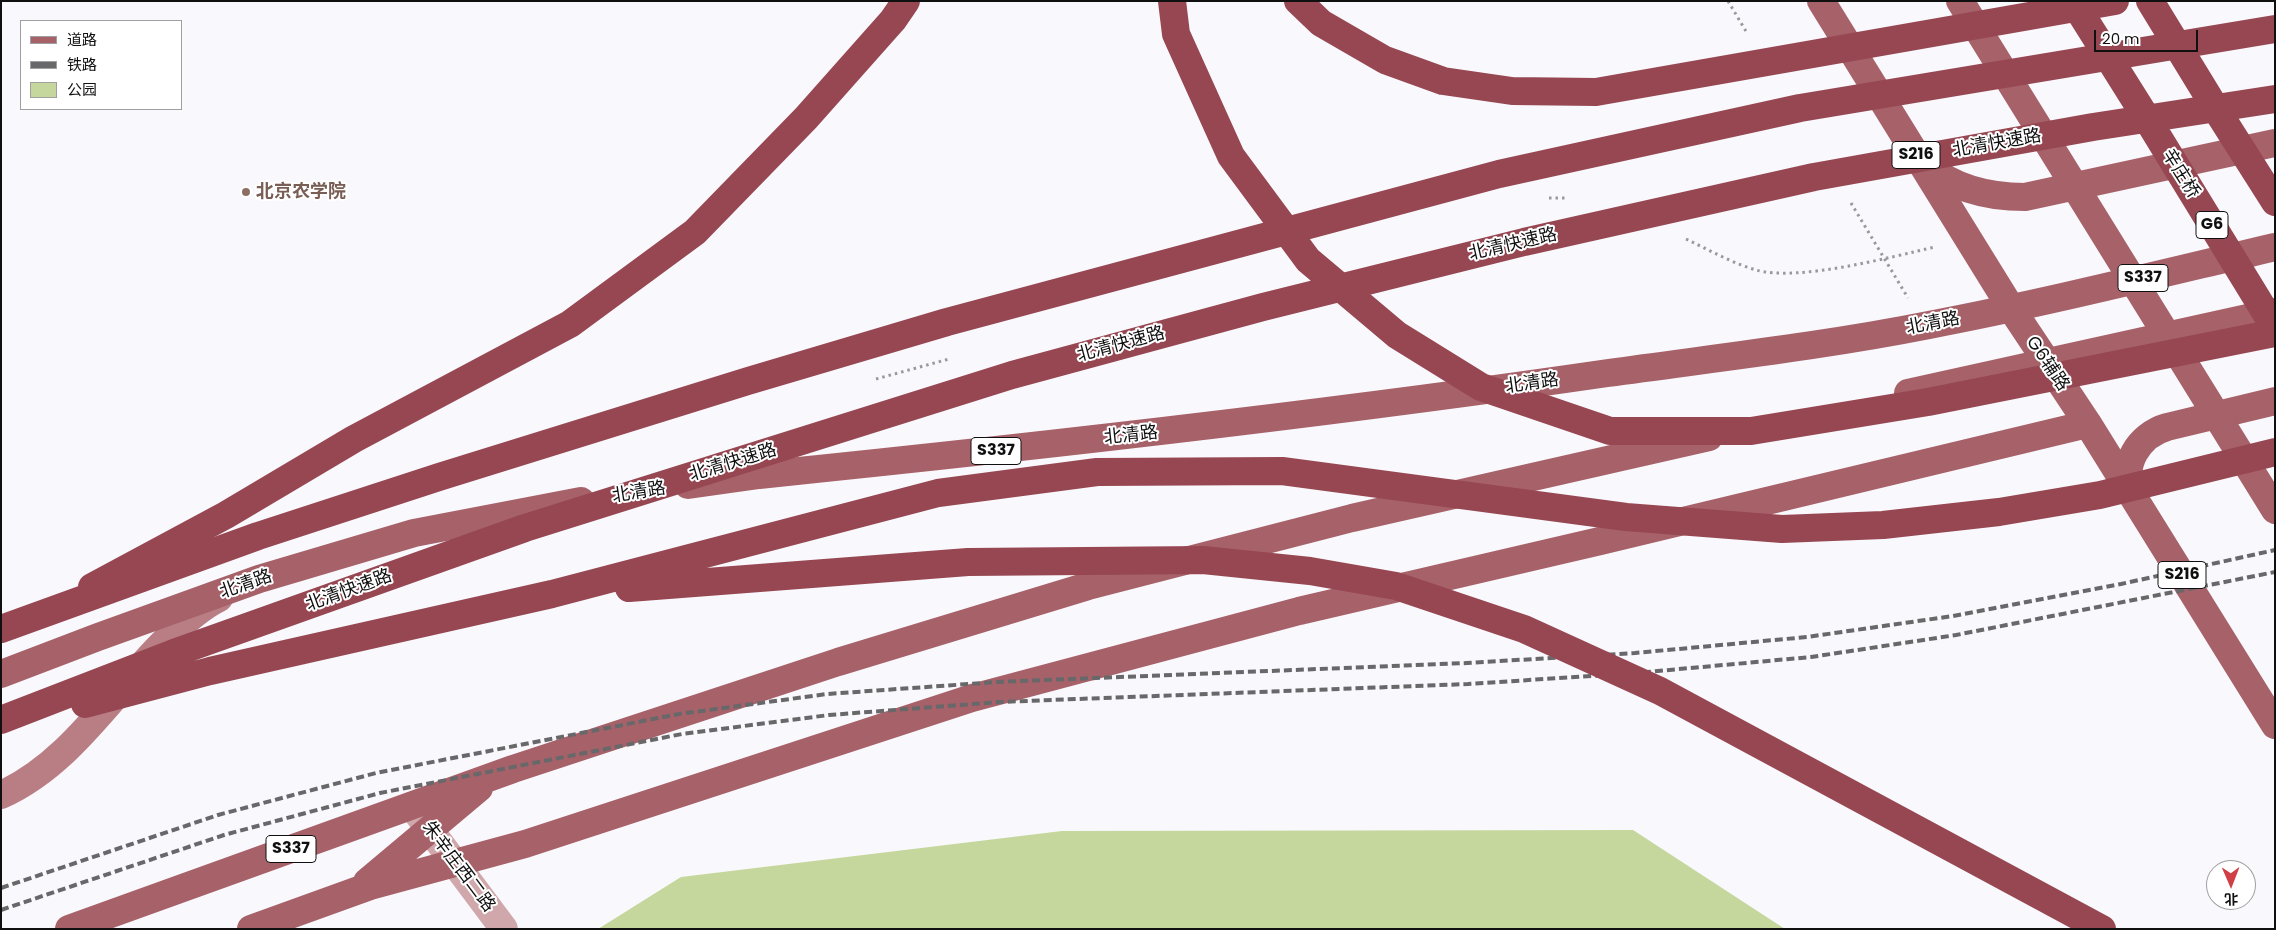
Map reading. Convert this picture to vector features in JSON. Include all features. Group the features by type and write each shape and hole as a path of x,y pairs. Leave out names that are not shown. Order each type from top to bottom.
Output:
{"highway":[{"path":"50,610 226,515 354,440 570,324 695,232 806,118 893,20 906,1"},
{"path":"1172,1 1176,34 1231,156 1308,260 1397,335 1480,388 1610,431 1751,431 1928,402 2275,333"},
{"path":"1298,1 1321,23 1385,60 1443,81 1512,92 1596,92 2115,1"},
{"name":"辛庄桥","path":"2073,1 2275,328"},
{"path":"2150,1 2275,202"},
{"path":"1,629 276,530 748,381 947,322 1498,174 1800,108 2275,29"},
{"name":"北清快速路","path":"1,720 174,653 525,528 1012,375 1263,307 1514,244 1814,177 2093,127 2275,99"},
{"path":"1,725 210,671 552,594 938,493 1097,472 1282,471 1626,517 1782,529 1883,525 1999,512 2100,495 2275,452"},
{"path":"552,594 765,576 977,562 1203,560 1310,571 1396,586 1524,628 1660,691 2102,929"}],"main road":[{"name":"G6辅路","path":"1821,1 2046,363 2088,424 2275,725"},
{"path":"1960,1 2275,510"},
{"path":"1912,148 1924,164 1950,182 1978,192 2008,197 2041,194 2275,143"},
{"name":"北清路","path":"1,674 259,579 414,533 563,504 759,474 1218,426 1470,394 1834,341 1925,326 2012,308 2275,247"},
{"name":"S337","path":"69,929 513,769 838,662 1088,586 1361,516 1636,453 2275,312"},
{"path":"2133,496 2128,478 2130,464 2140,444 2152,434 2167,427 2275,402"},
{"path":"251,929 341,896 525,844 972,698 1299,610 1617,537 2088,424"},
{"path":"341,896 368,881 475,791 513,769"}],"street":[{"path":"1,795 15,789 45,768 70,745 155,650 184,622 214,601 259,579"},
{"name":"朱辛庄西二路","path":"412,805 504,929"}],"green space":[{"path":"1633,830 1785,929 598,929 681,877 1062,831"}],"railway":[{"path":"1,888 218,815 376,773 679,714 827,694 997,682 1467,663 1635,653 1807,637 1953,616 2121,584 2275,550"},
{"path":"1,910 224,835 380,793 682,734 829,715 999,702 1468,684 1636,673 1811,657 1956,635 2275,572"}],"place":[{"name":"北京农学院","path":"246,192"}]}
